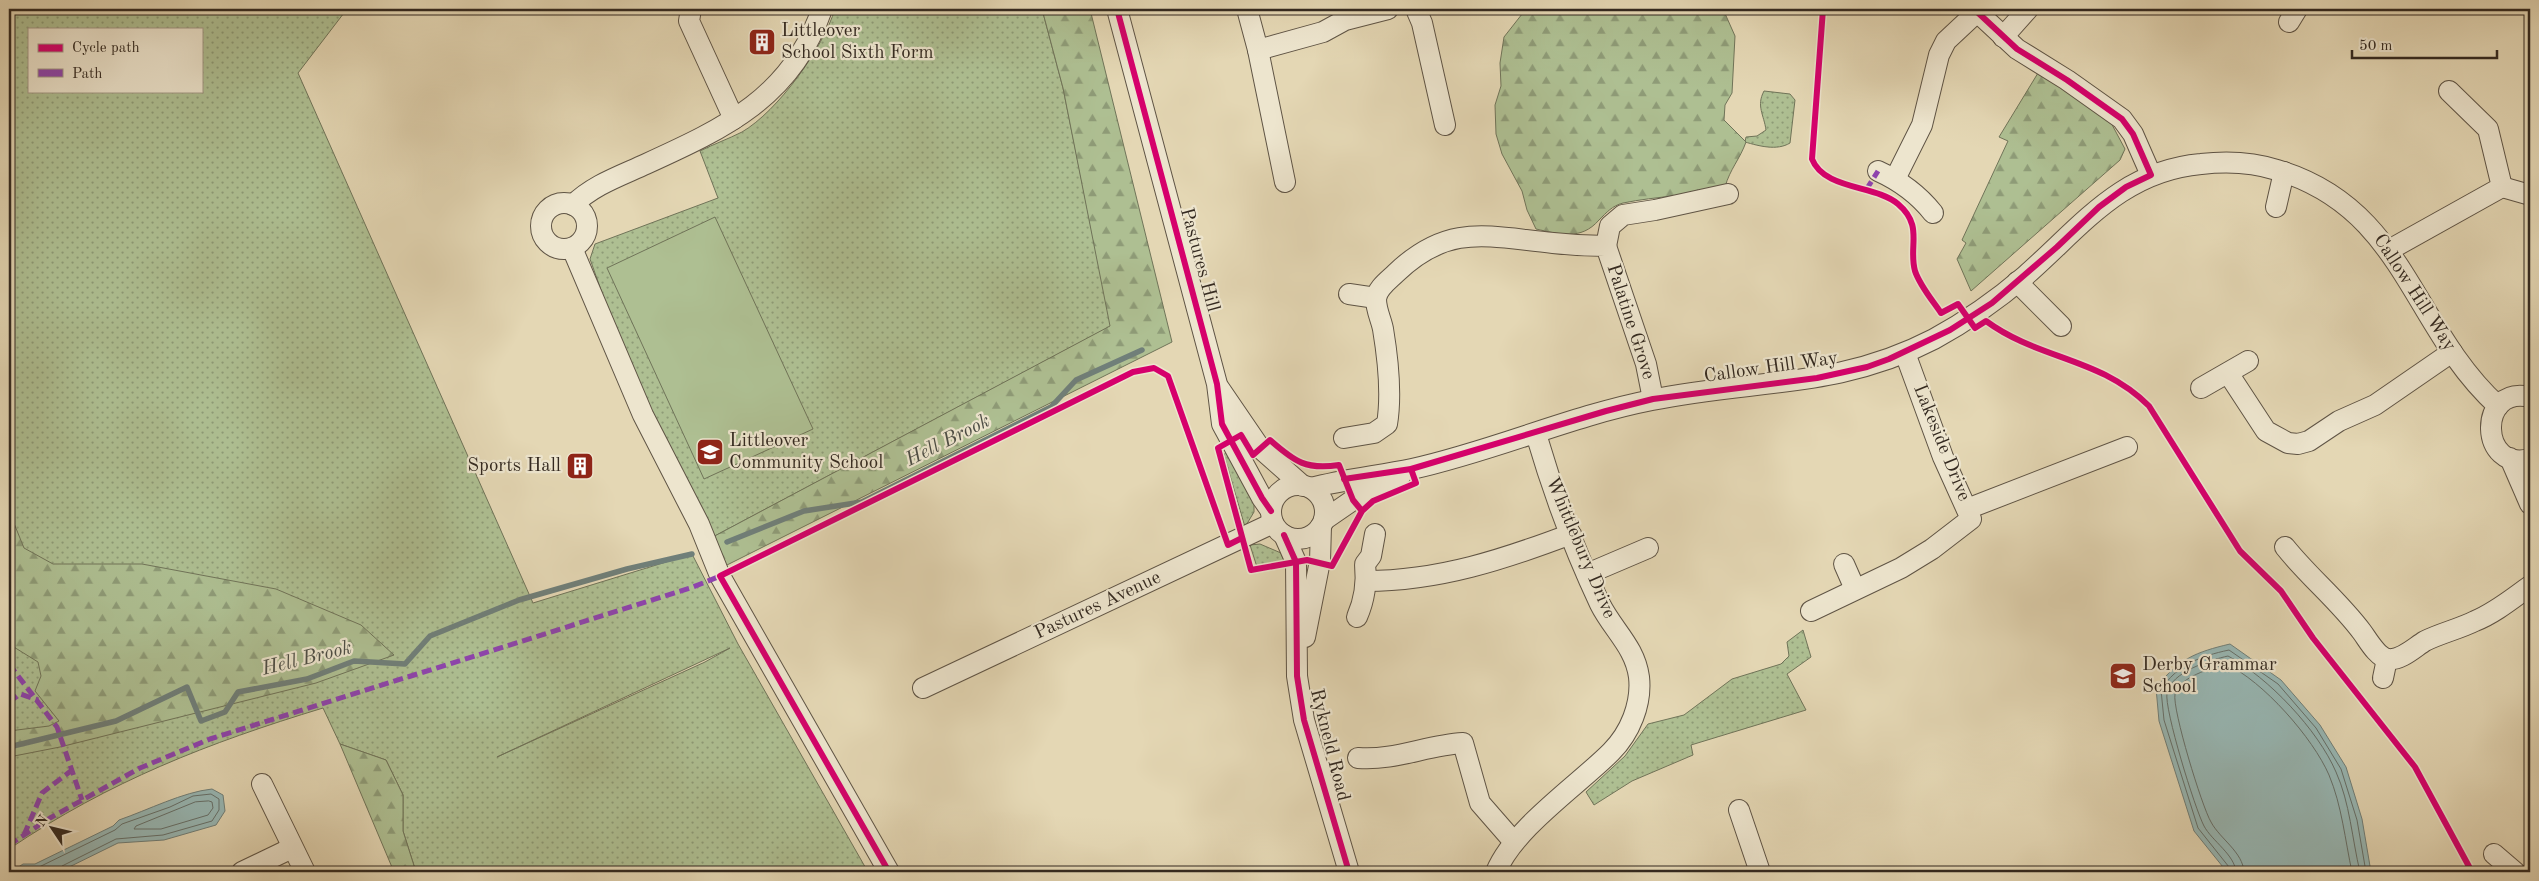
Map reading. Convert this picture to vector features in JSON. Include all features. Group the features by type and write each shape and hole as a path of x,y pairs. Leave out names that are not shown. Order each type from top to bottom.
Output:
{"street":[{"path":"691,9 689,21 734,119"},
{"path":"573,205 592,189 664,156 755,106 779,84 798,59 811,38 822,9"},
{"name":"Pastures Hill","path":"1117,9 1217,384 1222,424 1276,523"},
{"path":"1258,50 1324,32 1345,20 1388,9"},
{"path":"2003,37 2028,9"},
{"path":"1933,213 1923,200 1894,179 1922,125 1939,55 1946,41 1975,10 2016,49 2067,80 2122,119 2133,134 2150,175"},
{"path":"1248,15 1258,50 1285,182"},
{"path":"1419,16 1445,125"},
{"path":"2449,90 2488,129 2502,187"},
{"name":"Callow Hill Way","path":"1307,487 1344,479 1411,469 1536,434 1606,411 1653,399 1834,375 1867,367 1905,353 1950,330 1992,303 2099,207 2126,187 2150,175 2189,165 2227,162 2261,166 2284,172 2311,183 2338,198 2372,229 2389,250 2452,352 2478,388 2498,406"},
{"path":"2276,207 2284,172"},
{"path":"2389,250 2502,187 2530,195"},
{"name":"Palatine Grove","path":"1653,399 1646,364 1606,246 1609,231 1615,220 1623,214 1654,210 1728,194"},
{"path":"564,202 581,210 587,225 586,234 572,248 564,250 551,246 541,232 540,224 543,215 550,207 564,202"},
{"name":"Palatine Grove","path":"1376,298 1381,288 1408,262 1429,249 1454,238 1485,234 1552,243 1606,246"},
{"path":"572,248 643,415 698,524 720,576 889,872"},
{"path":"2017,282 2061,326"},
{"path":"1344,438 1374,433 1387,424 1390,406 1383,330 1376,298 1349,294"},
{"path":"2228,373 2266,431 2288,443 2298,444 2309,441 2338,421 2375,404 2452,352"},
{"name":"Lakeside Drive","path":"1811,611 1901,568 1932,549 1971,519 1943,457 1905,353"},
{"path":"2201,388 2248,361"},
{"name":"Pastures Hill","path":"1217,384 1260,448 1307,487"},
{"path":"2530,397 2510,398 2498,406 2491,421 2490,434 2498,450 2510,458 2530,504"},
{"name":"Whittlebury Drive","path":"1496,872 1514,842 1615,748 1624,737 1638,704 1640,691 1635,658 1628,644 1608,620 1587,574 1554,494 1536,434"},
{"path":"1967,509 2127,447"},
{"path":"2510,458 2530,458"},
{"name":"Callow Hill Way","path":"1323,523 1347,504 1411,469"},
{"path":"1292,486 1307,487 1320,496 1324,504 1323,523 1310,536 1297,539 1276,523 1277,495 1284,489 1292,486"},
{"name":"Rykneld Road","path":"1276,523 1296,562 1297,676 1304,720 1349,872"},
{"name":"Pastures Avenue","path":"923,688 1276,523"},
{"name":"Rykneld Road","path":"1297,676 1320,561 1323,523"},
{"path":"1360,610 1365,572 1371,556 1375,534"},
{"path":"1365,572 1437,576 1510,558 1572,534"},
{"path":"2285,547 2306,573 2325,588 2340,608 2352,618 2378,652 2385,669 2427,640 2477,621 2530,586"},
{"path":"1587,574 1648,548"},
{"path":"1844,564 1855,589"},
{"path":"1358,758 1378,760 1441,744 1463,743 1480,803 1514,842"},
{"path":"262,784 304,872"},
{"path":"1739,810 1760,872"},
{"path":"242,872 292,848"},
{"path":"2494,854 2516,872"}],"green space":[{"path":"9,9 347,9 298,73 533,603 692,554 738,644 868,872 416,872 403,831 403,795 386,760 340,744 323,708 240,735 161,766 84,803 9,849","holes":["730,648 705,662 497,757"]},
{"path":"835,9 1042,9 1063,88 1111,326 709,539 623,352 590,259 595,244 718,198 700,151 742,132 770,109 810,60 829,25"},
{"path":"1042,9 1090,9 1172,342 721,568 709,539 1110,326 1063,88"},
{"path":"1526,9 1723,9 1735,36 1732,93 1725,105 1724,120 1746,142 1725,187 1623,203 1610,210 1592,227 1577,233 1561,234 1536,229 1527,210 1522,191 1502,154 1496,134 1495,105 1501,86 1500,63 1504,37"},
{"path":"2038,73 2109,119 2125,149 2120,160 1971,291 1957,259 1966,243 1962,240 2008,141 1999,137"},
{"path":"1764,91 1790,94 1795,100 1790,143 1779,147 1768,147 1745,142 1746,137 1757,136 1766,130 1761,106"},
{"path":"715,217 813,429 704,479 607,268"},
{"path":"1226,452 1254,504 1254,512 1245,527 1224,455"},
{"path":"9,511 24,548 53,564 142,564 276,589 361,625 394,655 316,683 60,747 9,757 9,731 49,726 59,721 35,691 41,676 38,662 9,644"},
{"path":"1260,544 1281,553 1284,561 1257,567 1250,545"},
{"path":"1803,630 1811,657 1787,674 1806,710 1691,745 1693,755 1632,781 1594,805 1586,792 1625,756 1648,724 1684,715 1732,679 1781,664 1789,656 1787,642"},
{"path":"340,744 386,760 403,795 403,831 416,872 394,872"}],"water":[{"path":"2230,644 2281,680 2320,725 2346,767 2362,819 2371,872 2227,872 2194,831 2159,721 2156,688 2172,670 2188,658 2207,650"},
{"path":"212,789 223,795 225,811 216,825 164,840 118,843 59,872 11,872 23,864 35,864 113,826 119,820 177,797"}],"waterway":[{"name":"Hell Brook","path":"727,542 804,511 862,502 1051,407 1076,380 1142,350"},
{"name":"Hell Brook","path":"9,747 116,721 187,687 201,721 225,712 238,692 307,679 354,661 405,664 430,636 519,600 627,569 692,554"}],"marked path":[{"path":"1866,190 1878,171"},
{"path":"9,845 50,818 140,768 210,739 693,587 723,575"},
{"path":"9,664 57,727 82,800"},
{"path":"9,702 20,694 38,700"},
{"path":"24,835 42,793 72,770"}],"cycle path":[{"path":"1117,9 1217,384 1222,424 1271,511"},
{"path":"1823,9 1812,159 1818,169 1839,182 1888,198 1906,212 1913,228 1913,262 1917,277 1941,313 1958,304 1975,328 1986,321 2006,334 2027,344 2090,368 2110,378 2130,390 2149,406 2240,551 2281,591 2313,638 2415,767 2472,872"},
{"path":"1344,479 1411,469 1606,411 1653,399 1817,378 1867,367 1889,359 1950,330 1992,303 2057,247 2099,207 2126,187 2151,175 2133,134 2122,119 2067,80 2017,49 1974,9"},
{"path":"889,872 720,576 1133,372 1154,368 1168,376 1228,545 1242,538"},
{"path":"1362,511 1353,500 1339,465 1318,466 1301,463 1270,440 1253,455 1241,435 1218,448 1251,570 1307,560 1332,566 1362,511 1373,501 1416,483 1411,469"},
{"path":"1284,535 1296,562 1297,676 1304,720 1349,872"}],"place":[{"name":"Littleover School Sixth Form","path":"762,42"},
{"name":"Littleover Community School","path":"710,452"},
{"name":"Sports Hall","path":"580,466"},
{"name":"Derby Grammar School","path":"2123,676"}]}
